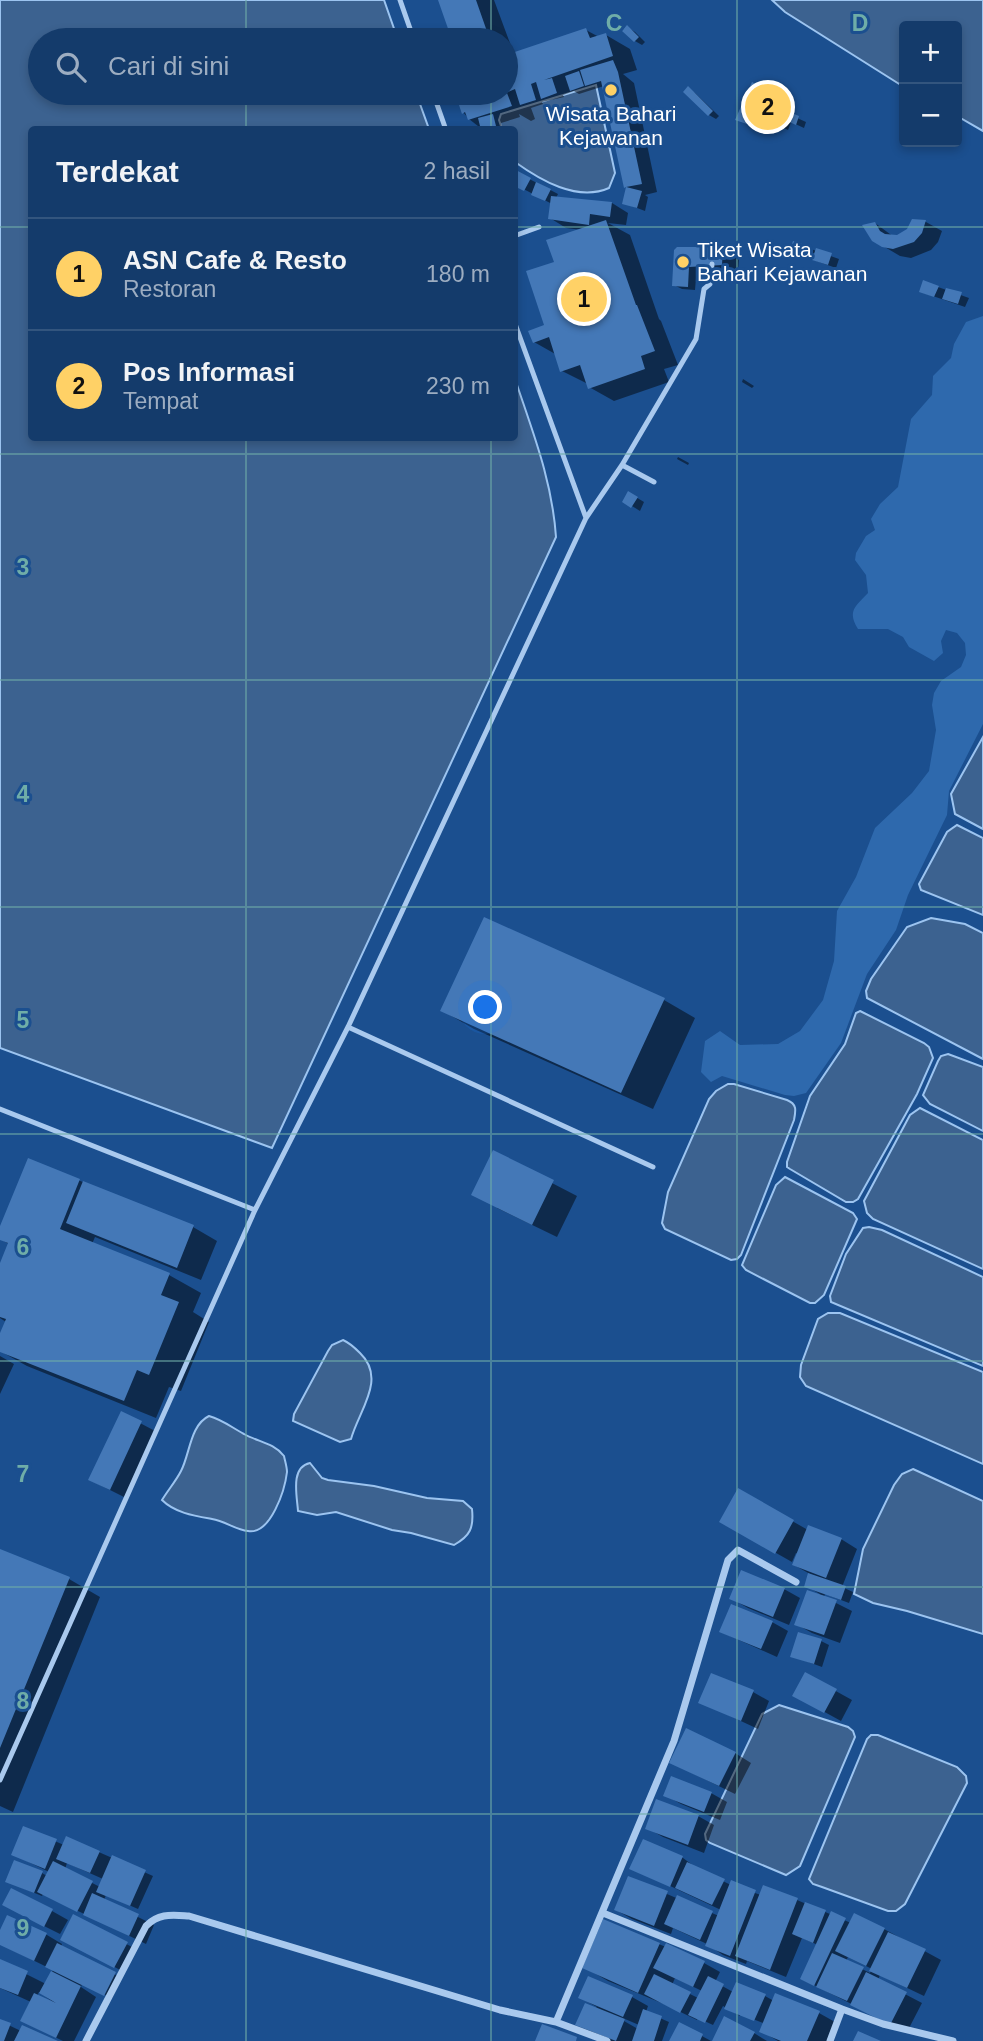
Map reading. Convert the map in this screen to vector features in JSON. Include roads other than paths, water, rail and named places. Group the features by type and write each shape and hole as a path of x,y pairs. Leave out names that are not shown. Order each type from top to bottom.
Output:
{"street":[{"path":"556,2022 674,1741 728,1560 738,1550 796,1582"},
{"path":"603,1913 842,2009 884,2024 953,2041"},
{"path":"86,2041 146,1927 155,1917 172,1915 189,1916 500,2010 556,2022 607,2041"},
{"path":"830,2041 842,2009"}],"lane":[{"path":"400,0 410,28"},
{"path":"437,105 445,126"},
{"path":"518,235 540,227"},
{"path":"0,1780 255,1210 348,1027 586,518 622,465 696,339 704,289 710,284 712,264"},
{"path":"518,332 586,518"},
{"path":"622,465 654,482"},
{"path":"348,1027 653,1167"},
{"path":"0,1109 255,1210"}],"place":[{"name":"Wisata Bahari Kejawanan","path":"611,90"},
{"name":"Pos Informasi","path":"768,107"},
{"name":"Tiket Wisata Bahari Kejawanan","path":"683,262"},
{"name":"ASN Cafe & Resto","path":"584,299"}]}
